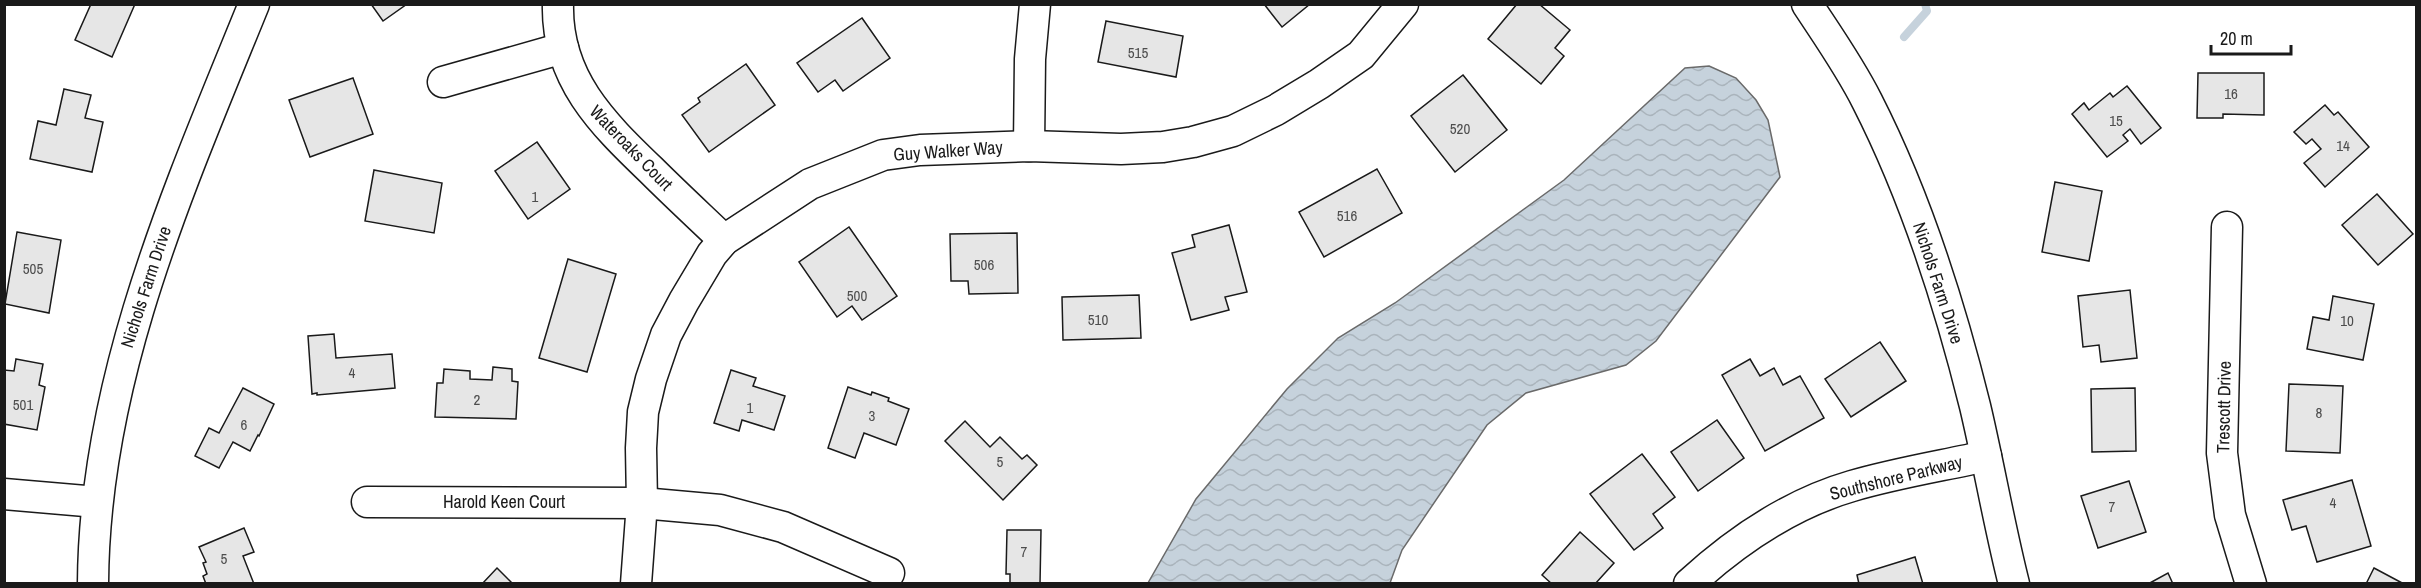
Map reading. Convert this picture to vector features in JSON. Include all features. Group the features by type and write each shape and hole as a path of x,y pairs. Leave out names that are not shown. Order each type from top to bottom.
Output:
{"street":[{"name":"Nichols Farm Drive","path":"93,584 93,543 97,502 109,420 131,329 163,233 254,4"},
{"name":"Wateroaks Court","path":"558,4 557,18 563,48 578,87 592,109 610,131 724,240"},
{"path":"1029,146 1030,59 1035,4"},
{"name":"Guy Walker Way","path":"636,584 642,503 640,448 643,412 651,379 666,335 712,254 724,240 810,184 883,155 920,150 1029,146 1121,149 1163,147 1193,142 1233,131 1276,110 1361,55 1403,4"},
{"name":"Nichols Farm Drive","path":"1807,4 1867,100 1900,171 1942,286 1975,405 2014,584"},
{"path":"443,82 563,48"},
{"name":"Trescott Drive","path":"2227,227 2222,453 2230,515 2251,584"},
{"name":"Southshore Parkway","path":"1689,584 1723,554 1765,524 1808,502 1852,486 1986,456"},
{"path":"4,494 97,502"},
{"name":"Harold Keen Court","path":"366,502 642,503 720,510 783,527 889,573"}],"water":[{"path":"1709,66 1736,78 1756,100 1768,120 1780,177 1656,341 1626,365 1526,393 1487,425 1402,550 1390,583 1148,583 1196,499 1287,389 1338,338 1395,303 1564,180 1685,68"}],"building":[{"path":"91,4 135,4 112,57 75,40"},
{"path":"371,4 407,4 383,21"},
{"path":"1264,4 1310,4 1282,27"},
{"path":"1517,4 1539,4 1570,30 1555,48 1564,56 1541,84 1488,39"},
{"path":"862,18 890,58 843,91 835,80 818,92 797,63"},
{"path":"1106,21 1183,36 1176,77 1098,62"},
{"path":"746,64 775,105 709,152 682,115 700,102 698,98"},
{"path":"2198,73 2264,73 2264,115 2223,114 2223,118 2197,118"},
{"path":"1463,75 1507,130 1455,172 1411,116"},
{"path":"353,78 373,134 310,157 289,100"},
{"path":"2127,86 2161,128 2141,144 2130,129 2123,135 2128,141 2107,157 2072,114 2084,103 2089,110 2110,93 2113,97"},
{"path":"64,89 91,95 85,118 103,122 92,172 30,159 38,121 56,125"},
{"path":"2325,105 2334,115 2338,112 2369,147 2325,187 2304,163 2321,149 2312,139 2306,144 2294,132"},
{"path":"537,142 570,189 528,219 495,171"},
{"path":"1377,169 1402,213 1324,257 1299,212"},
{"path":"374,170 442,183 434,233 365,221"},
{"path":"2055,182 2102,191 2089,261 2042,252"},
{"path":"2377,194 2413,234 2378,265 2342,225"},
{"path":"1229,225 1247,292 1225,297 1229,310 1191,320 1172,253 1195,247 1192,235"},
{"path":"849,227 897,296 862,320 852,306 837,317 799,262"},
{"path":"17,232 61,240 49,313 5,304"},
{"path":"1017,233 1018,293 969,294 968,281 951,281 950,234"},
{"path":"568,259 616,274 587,372 539,358"},
{"path":"2130,290 2137,358 2101,362 2099,345 2083,347 2078,296"},
{"path":"1139,295 1141,338 1063,340 1062,297"},
{"path":"2333,296 2374,304 2363,360 2307,349 2313,317 2329,320"},
{"path":"334,334 336,358 392,354 395,388 312,394 308,336"},
{"path":"1880,342 1906,381 1851,417 1825,379"},
{"path":"16,359 43,364 39,385 45,387 37,430 4,424 4,370 14,371"},
{"path":"1750,359 1760,376 1774,368 1783,385 1800,376 1824,418 1765,451 1722,375"},
{"path":"493,367 512,369 512,381 518,382 516,419 435,417 437,383 443,383 444,369 470,371 470,379 492,380"},
{"path":"731,370 756,378 753,386 785,396 774,430 742,420 739,431 714,423"},
{"path":"2289,384 2343,386 2340,453 2286,451"},
{"path":"848,387 889,398 888,401 909,409 896,445 864,433 855,458 828,448"},
{"path":"243,388 274,404 250,451 233,442 219,468 195,456 209,428 219,433"},
{"path":"2135,388 2136,451 2092,452 2091,389"},
{"path":"1717,420 1744,458 1698,491 1671,452"},
{"path":"965,421 990,447 1000,437 1022,459 1027,455 1037,465 1003,500 945,441"},
{"path":"1642,454 1675,497 1653,514 1663,528 1634,550 1590,494"},
{"path":"2352,480 2371,546 2317,562 2306,526 2292,530 2283,500"},
{"path":"2129,481 2146,532 2098,548 2081,496"},
{"path":"244,528 254,552 243,556 254,584 206,584 203,576 207,574 203,563 206,562 199,547"},
{"path":"1007,530 1041,530 1040,584 1010,584 1010,574 1006,574"},
{"path":"1580,532 1614,563 1595,584 1552,584 1542,575"},
{"path":"1915,557 1923,584 1859,584 1857,575"},
{"path":"497,568 513,584 482,584"},
{"path":"2374,568 2404,584 2366,584"},
{"path":"2168,573 2173,584 2148,584"}],"waterway":[{"path":"1904,37 1927,11 1925,4"}]}
